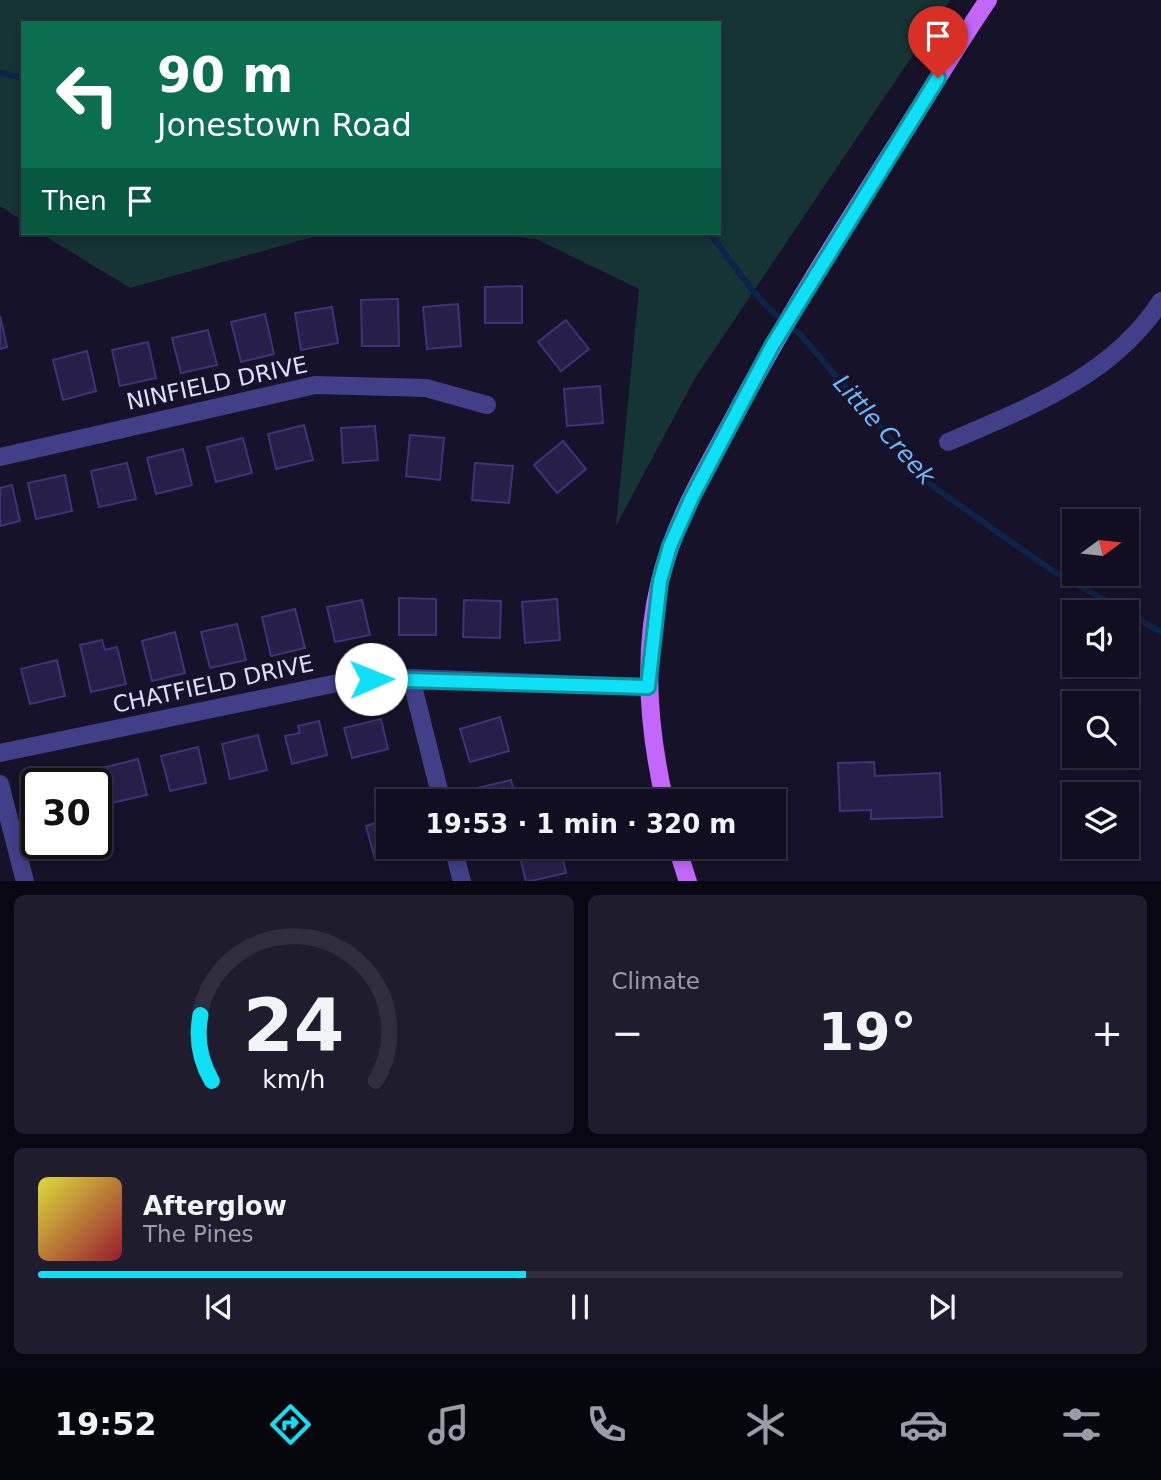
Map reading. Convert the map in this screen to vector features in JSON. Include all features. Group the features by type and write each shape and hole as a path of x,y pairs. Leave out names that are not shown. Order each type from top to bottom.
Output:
{"main road":[{"path":"663,789 648,687 653,618 670,546 692,497 772,346 840,233 988,0"},
{"path":"681,859 688,881"}],"street":[{"path":"948,442 1059,393 1090,373 1145,324 1161,301"},
{"name":"NINFIELD DRIVE","path":"0,457 315,385 426,388 487,405"},
{"path":"411,678 439,789"},
{"name":"CHATFIELD DRIVE","path":"0,753 352,680 411,678 648,687"},
{"path":"0,784 25,881"},
{"path":"456,859 462,881"}],"green space":[{"path":"0,0 950,0 695,378 616,526 639,289 536,239 493,235 721,235 721,21 21,21 21,220 0,206"},
{"path":"43,235 320,235 130,288"}],"building":[{"path":"522,286 522,323 485,323 485,287"},
{"path":"398,299 399,346 362,346 361,300"},
{"path":"458,304 461,346 427,349 423,307"},
{"path":"332,307 338,343 301,350 295,313"},
{"path":"265,314 274,354 241,362 231,322"},
{"path":"0,316 7,347 0,349"},
{"path":"566,320 589,349 561,371 538,342"},
{"path":"208,330 217,365 181,373 172,338"},
{"path":"148,342 156,378 120,386 112,350"},
{"path":"87,351 96,391 63,400 53,360"},
{"path":"600,386 603,423 567,426 564,389"},
{"path":"304,425 313,460 276,469 268,434"},
{"path":"375,426 378,460 343,463 341,428"},
{"path":"410,435 444,438 440,480 406,476"},
{"path":"243,438 252,473 216,482 207,447"},
{"path":"563,441 586,469 557,493 534,465"},
{"path":"183,449 192,485 156,494 147,458"},
{"path":"127,463 136,499 99,507 91,471"},
{"path":"475,463 513,466 509,503 472,500"},
{"path":"65,475 72,511 36,519 28,483"},
{"path":"12,485 20,521 0,526 0,488"},
{"path":"399,598 436,599 436,635 399,635"},
{"path":"557,599 560,640 525,643 522,602"},
{"path":"362,600 370,635 335,642 327,607"},
{"path":"464,600 501,601 500,638 463,637"},
{"path":"295,609 305,648 271,656 262,617"},
{"path":"237,624 246,660 210,668 201,632"},
{"path":"175,632 185,673 152,681 142,641"},
{"path":"102,640 105,650 117,647 126,684 91,692 80,645"},
{"path":"57,660 65,696 30,704 21,669"},
{"path":"500,717 509,751 470,762 460,729"},
{"path":"381,719 388,749 352,758 344,728"},
{"path":"319,721 327,755 292,764 285,736 300,733 298,726"},
{"path":"258,735 267,770 230,779 222,744"},
{"path":"198,747 206,783 170,791 161,756"},
{"path":"138,759 147,795 112,803 112,768 102,768"},
{"path":"874,762 875,776 940,773 942,817 871,819 871,810 840,811 838,763"},
{"path":"511,780 513,789 477,789"},
{"path":"376,823 376,859 375,859 366,826"},
{"path":"520,859 563,859 566,873 526,881"}],"waterway":[{"name":"Little Creek","path":"0,73 21,78"},
{"name":"Little Creek","path":"711,235 762,300 800,334 927,482 1051,570 1105,600"},
{"name":"Little Creek","path":"1139,620 1161,632"}],"route":[{"path":"371,679 411,678 648,687 653,618 660,581 670,546 692,497 772,346 938,78"}]}
